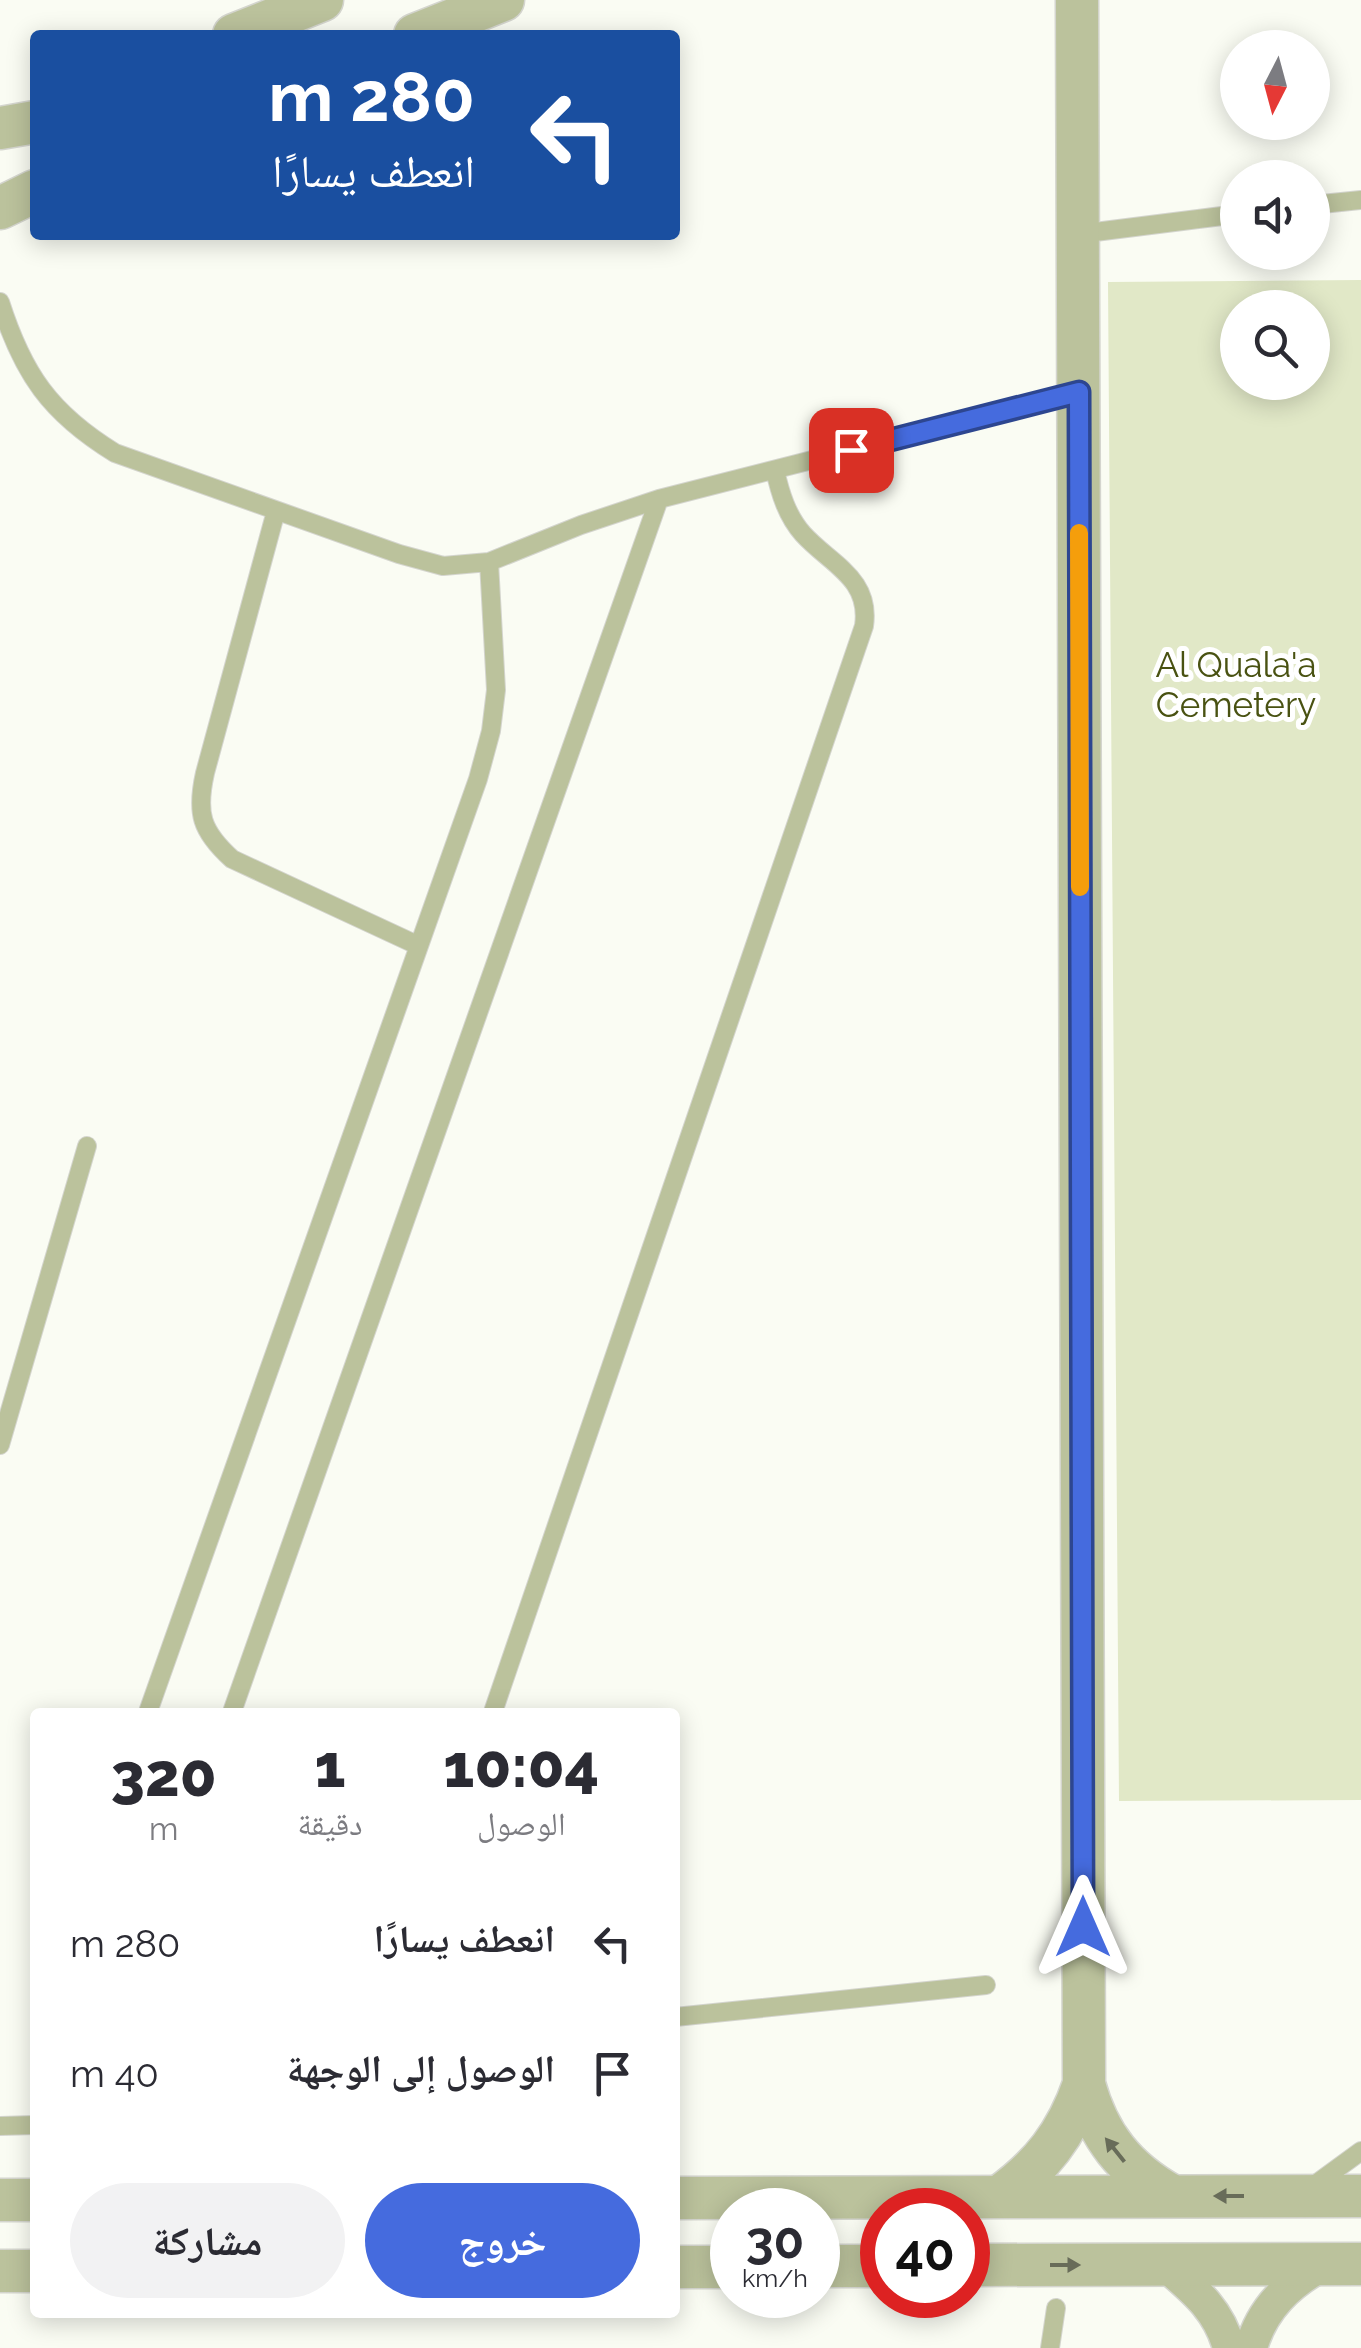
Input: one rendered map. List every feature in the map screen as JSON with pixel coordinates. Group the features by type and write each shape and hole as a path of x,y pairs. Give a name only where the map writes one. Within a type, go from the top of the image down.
{"street":[{"path":"247,30 322,0"},
{"path":"428,30 503,0"},
{"path":"1077,0 1084,2084 1092,2112 1114,2150 1146,2182 1172,2196"},
{"path":"0,111 30,108"},
{"path":"0,128 30,123"},
{"path":"0,192 30,184"},
{"path":"0,208 30,193"},
{"path":"999,2197 1033,2170 1061,2137 1084,2084"},
{"path":"680,2198 1361,2196"},
{"path":"0,2200 30,2200"},
{"path":"1164,2264 1211,2307 1222,2325 1228,2348"},
{"path":"990,2266 1343,2264"},
{"path":"1251,2348 1265,2315 1281,2293 1301,2276 1343,2264"},
{"path":"680,2267 710,2267"},
{"path":"0,2271 30,2271"}],"lane":[{"path":"1330,203 1361,200"},
{"path":"1078,234 1220,216"},
{"path":"0,302 13,344 31,377 54,408 83,433 115,452 420,562 443,566 489,562 581,524 659,499 1079,392"},
{"path":"493,1708 864,626 866,612 859,587 852,576 802,534 792,519 775,470"},
{"path":"233,1708 659,499"},
{"path":"276,511 204,772 199,796 202,820 214,842 232,859 417,945"},
{"path":"149,1708 478,779 492,731 496,690 489,562"},
{"path":"0,1445 87,1146"},
{"path":"680,2017 986,1985"},
{"path":"0,2126 30,2125"},
{"path":"1300,2196 1361,2151"},
{"path":"1050,2348 1056,2308"}],"green space":[{"name":"Al Quala'a Cemetery","path":"1361,280 1361,1800 1119,1801 1108,282"}],"slow traffic":[{"path":"1079,533 1080,887"}],"route":[{"path":"851,450 1079,392 1083,1927"}]}
